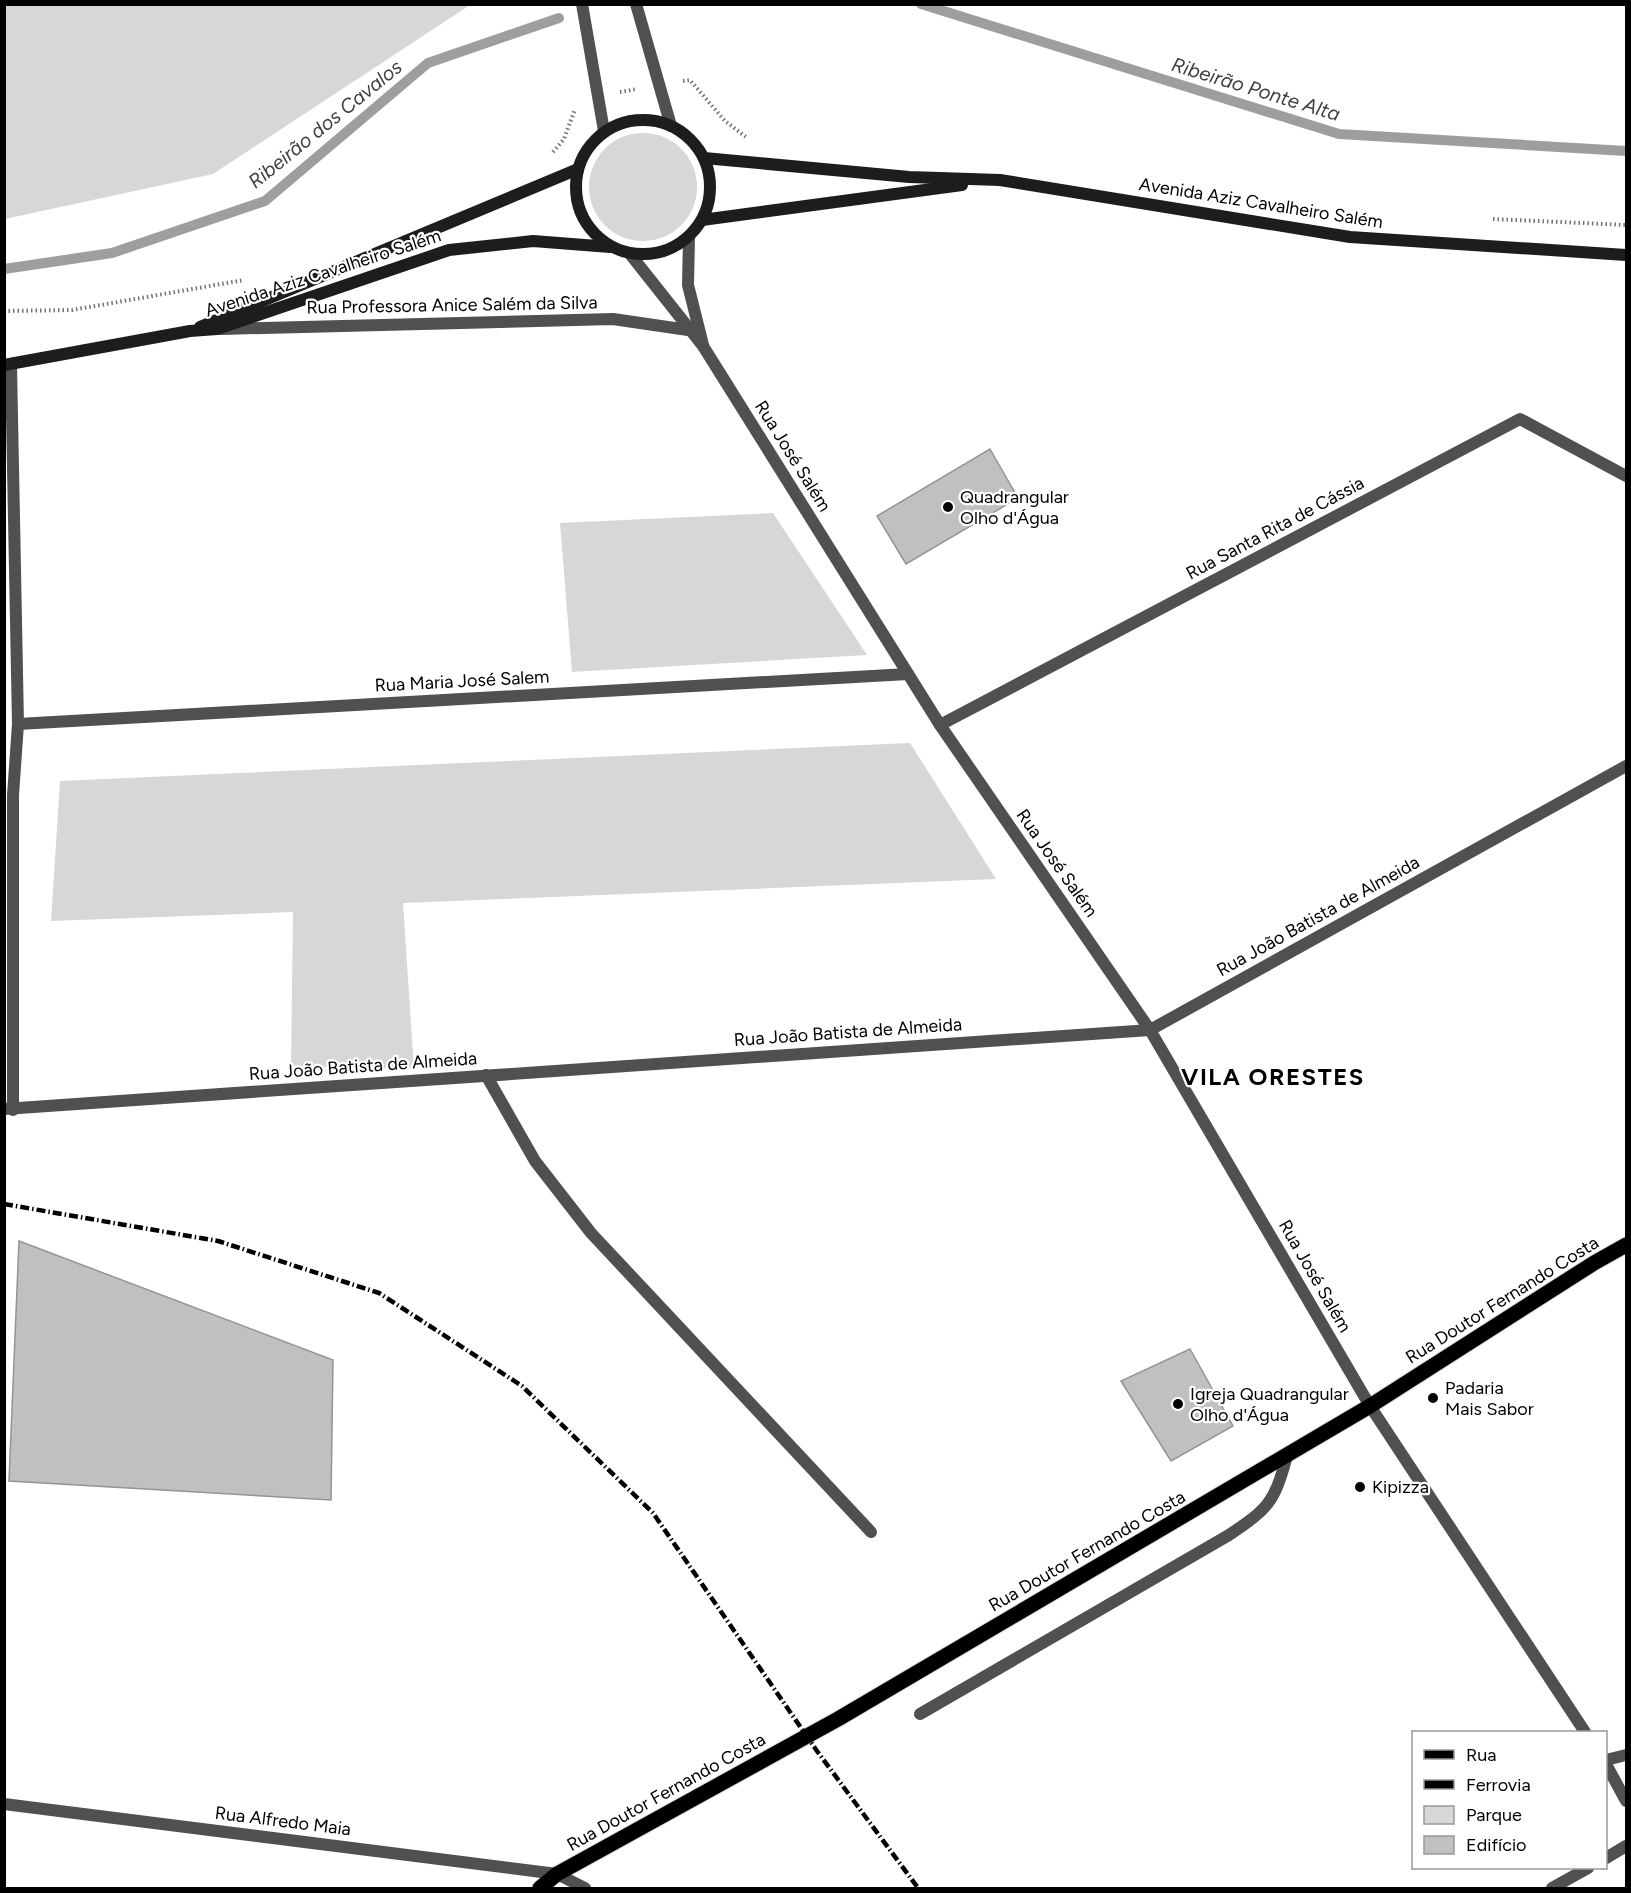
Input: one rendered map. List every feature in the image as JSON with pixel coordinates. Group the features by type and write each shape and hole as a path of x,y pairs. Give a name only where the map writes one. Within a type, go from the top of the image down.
{"main road":[{"path":"648,120 671,126 690,139 704,158 710,179 709,200 702,220 689,237 672,249 651,255 630,254 610,247 593,234 580,215 574,192 578,169 587,148 604,132 625,122 648,120"},
{"name":"Avenida Aziz Cavalheiro Salém","path":"704,158 909,177 1000,180 1350,237 1626,255"},
{"name":"Avenida Aziz Cavalheiro Salém","path":"190,332 578,169"},
{"name":"Avenida Aziz Cavalheiro Salém","path":"702,220 1000,180"},
{"name":"Avenida Aziz Cavalheiro Salém","path":"8,365 217,329 449,250 533,242 610,247"},
{"name":"Rua Doutor Fernando Costa","path":"540,1888 557,1874 845,1716 1287,1456 1626,1245"}],"street":[{"path":"582,4 604,132"},
{"path":"636,4 671,126"},
{"path":"689,237 688,285 703,346"},
{"path":"630,254 688,330 703,346"},
{"name":"Rua Professora Anice Salém da Silva","path":"217,329 613,319 688,330"},
{"name":"Rua José Salém","path":"703,346 940,725 1150,1030 1370,1406 1584,1731"},
{"path":"8,365 8,460 18,724 9,794 8,1110"},
{"name":"Rua Santa Rita de Cássia","path":"940,725 1520,419 1626,476"},
{"name":"Rua Maria José Salem","path":"18,724 908,674"},
{"name":"Rua João Batista de Almeida","path":"8,1110 1150,1030 1626,766"},
{"path":"486,1075 535,1161 591,1233 871,1532"},
{"path":"920,1714 1255,1518 1263,1512 1277,1492 1287,1456"},
{"path":"1607,1761 1626,1755"},
{"path":"1607,1766 1626,1801"},
{"name":"Rua Alfredo Maia","path":"4,1804 557,1874 585,1888"},
{"path":"1607,1857 1626,1846"},
{"path":"1552,1888 1586,1869"}],"path":[{"path":"4,310 72,310 251,279"}],"green space":[{"path":"4,5 470,5 213,174 5,219"},
{"path":"643,133 673,142 681,149 688,157 697,187 688,217 681,225 673,232 643,241 613,232 605,225 598,217 589,187 598,157 605,149 613,142"},
{"path":"773,513 867,655 572,672 560,523"},
{"path":"910,743 996,879 403,903 414,1069 291,1066 293,912 51,921 60,781"}],"building":[{"name":"Quadrangular Olho d'Água","path":"990,449 1018,498 906,564 877,516"},
{"path":"19,1241 333,1360 331,1500 9,1481"},
{"name":"Igreja Quadrangular Olho d'Água","path":"1190,1349 1233,1426 1171,1461 1121,1381"}],"waterway":[{"name":"Ribeirão Ponte Alta","path":"921,4 1339,134 1626,151"},
{"name":"Ribeirão dos Cavalos","path":"4,269 112,253 265,201 428,63 559,18"}],"railway":[{"path":"4,1204 218,1241 379,1293 522,1386 653,1513 817,1751 918,1888"}],"place":[{"name":"Quadrangular Olho d'Água","path":"948,507"},
{"name":"Padaria Mais Sabor","path":"1433,1398"},
{"name":"Igreja Quadrangular Olho d'Água","path":"1178,1404"},
{"name":"Kipizza","path":"1360,1487"}],"district":[{"name":"VILA ORESTES","path":"1273,1076"}]}
